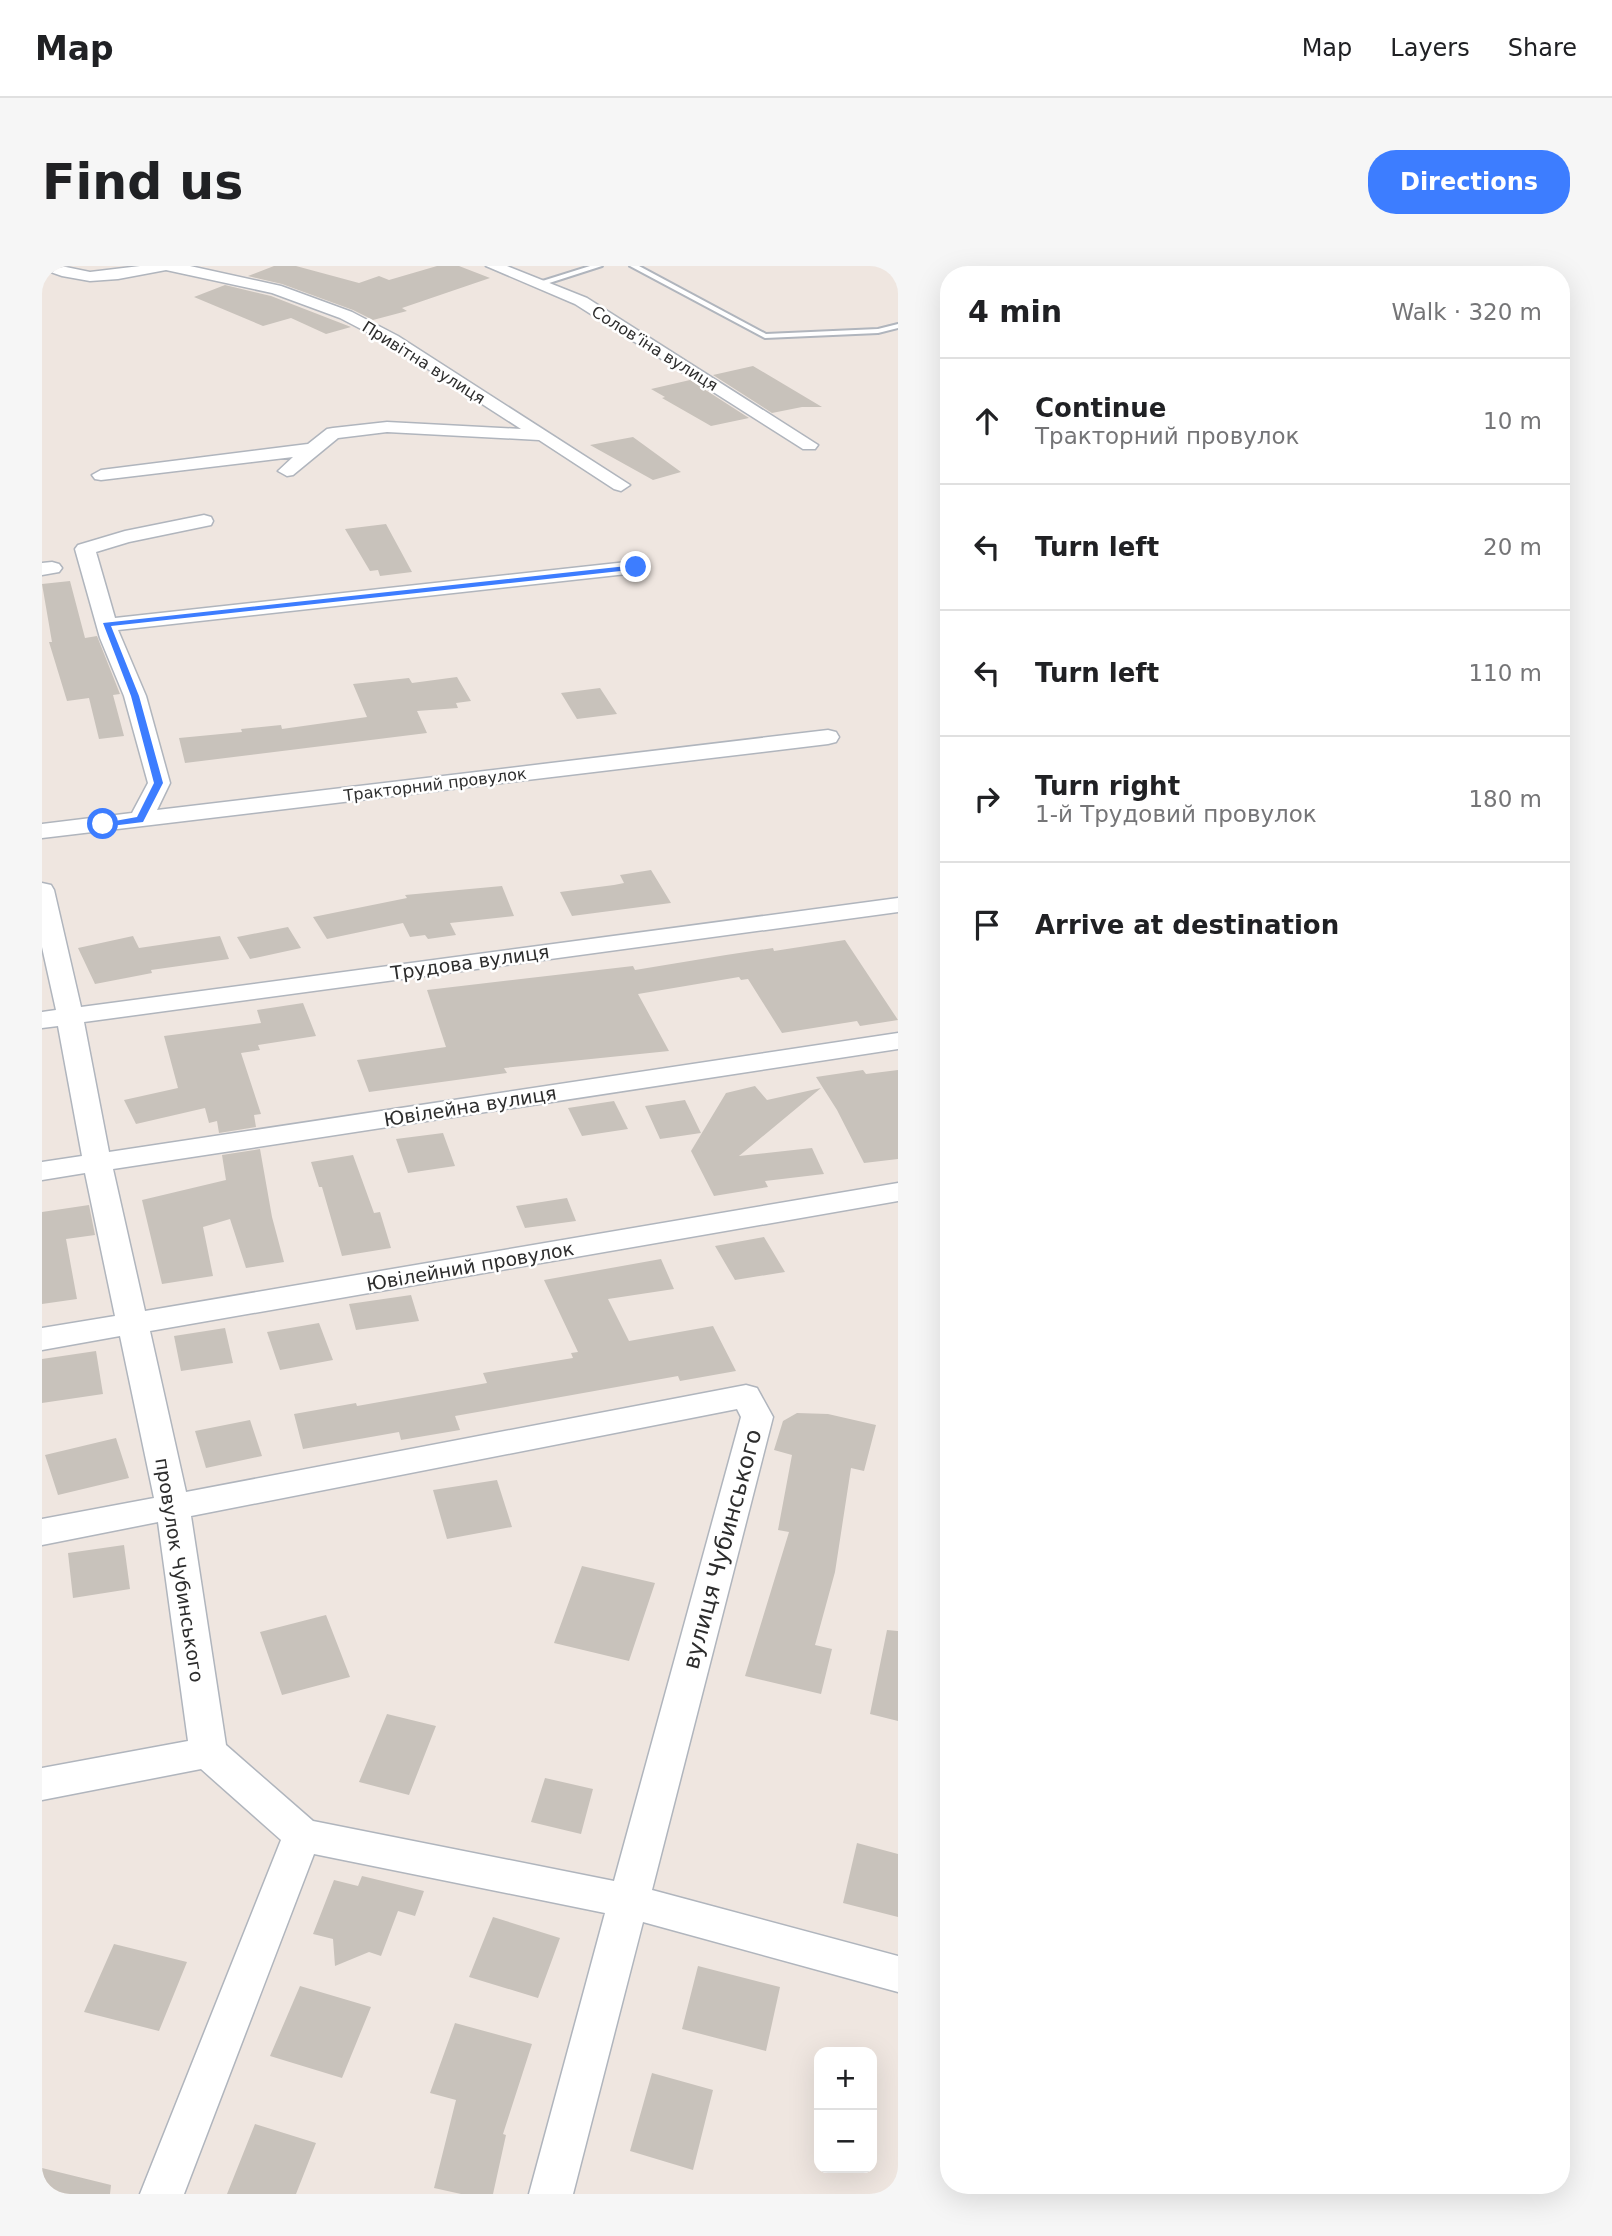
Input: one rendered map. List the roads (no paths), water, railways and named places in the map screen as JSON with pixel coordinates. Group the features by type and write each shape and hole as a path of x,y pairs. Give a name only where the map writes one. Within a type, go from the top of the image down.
{"street":[{"path":"47,266 65,275 84,278 163,266"},
{"name":"Привітна вулиця","path":"169,266 276,289 346,315 393,339 621,485"},
{"name":"Соловʼїна вулиця","path":"494,266 581,301 810,444"},
{"path":"287,471 333,433 387,428 541,435"},
{"path":"101,475 314,449"},
{"path":"140,820 159,783 135,696 106,625 85,549 125,537 204,521"},
{"path":"106,625 636,567"},
{"name":"Тракторний провулок","path":"42,831 828,737"},
{"name":"провулок Чубинського","path":"42,890 56,1018 97,1163 173,1508 208,1752"},
{"name":"Трудова вулиця","path":"56,1018 898,905"},
{"name":"Ювілейна вулиця","path":"42,1171 898,1041"},
{"name":"Ювілейний провулок","path":"42,1339 898,1192"},
{"name":"вулиця Чубинського","path":"42,1532 746,1396 757,1417 551,2194"},
{"path":"42,1784 208,1752 302,1835 630,1901 898,1974"},
{"path":"162,2194 302,1835"}],"lane":[{"path":"540,283 598,266"},
{"path":"634,266 765,336 878,331 898,326"}]}
